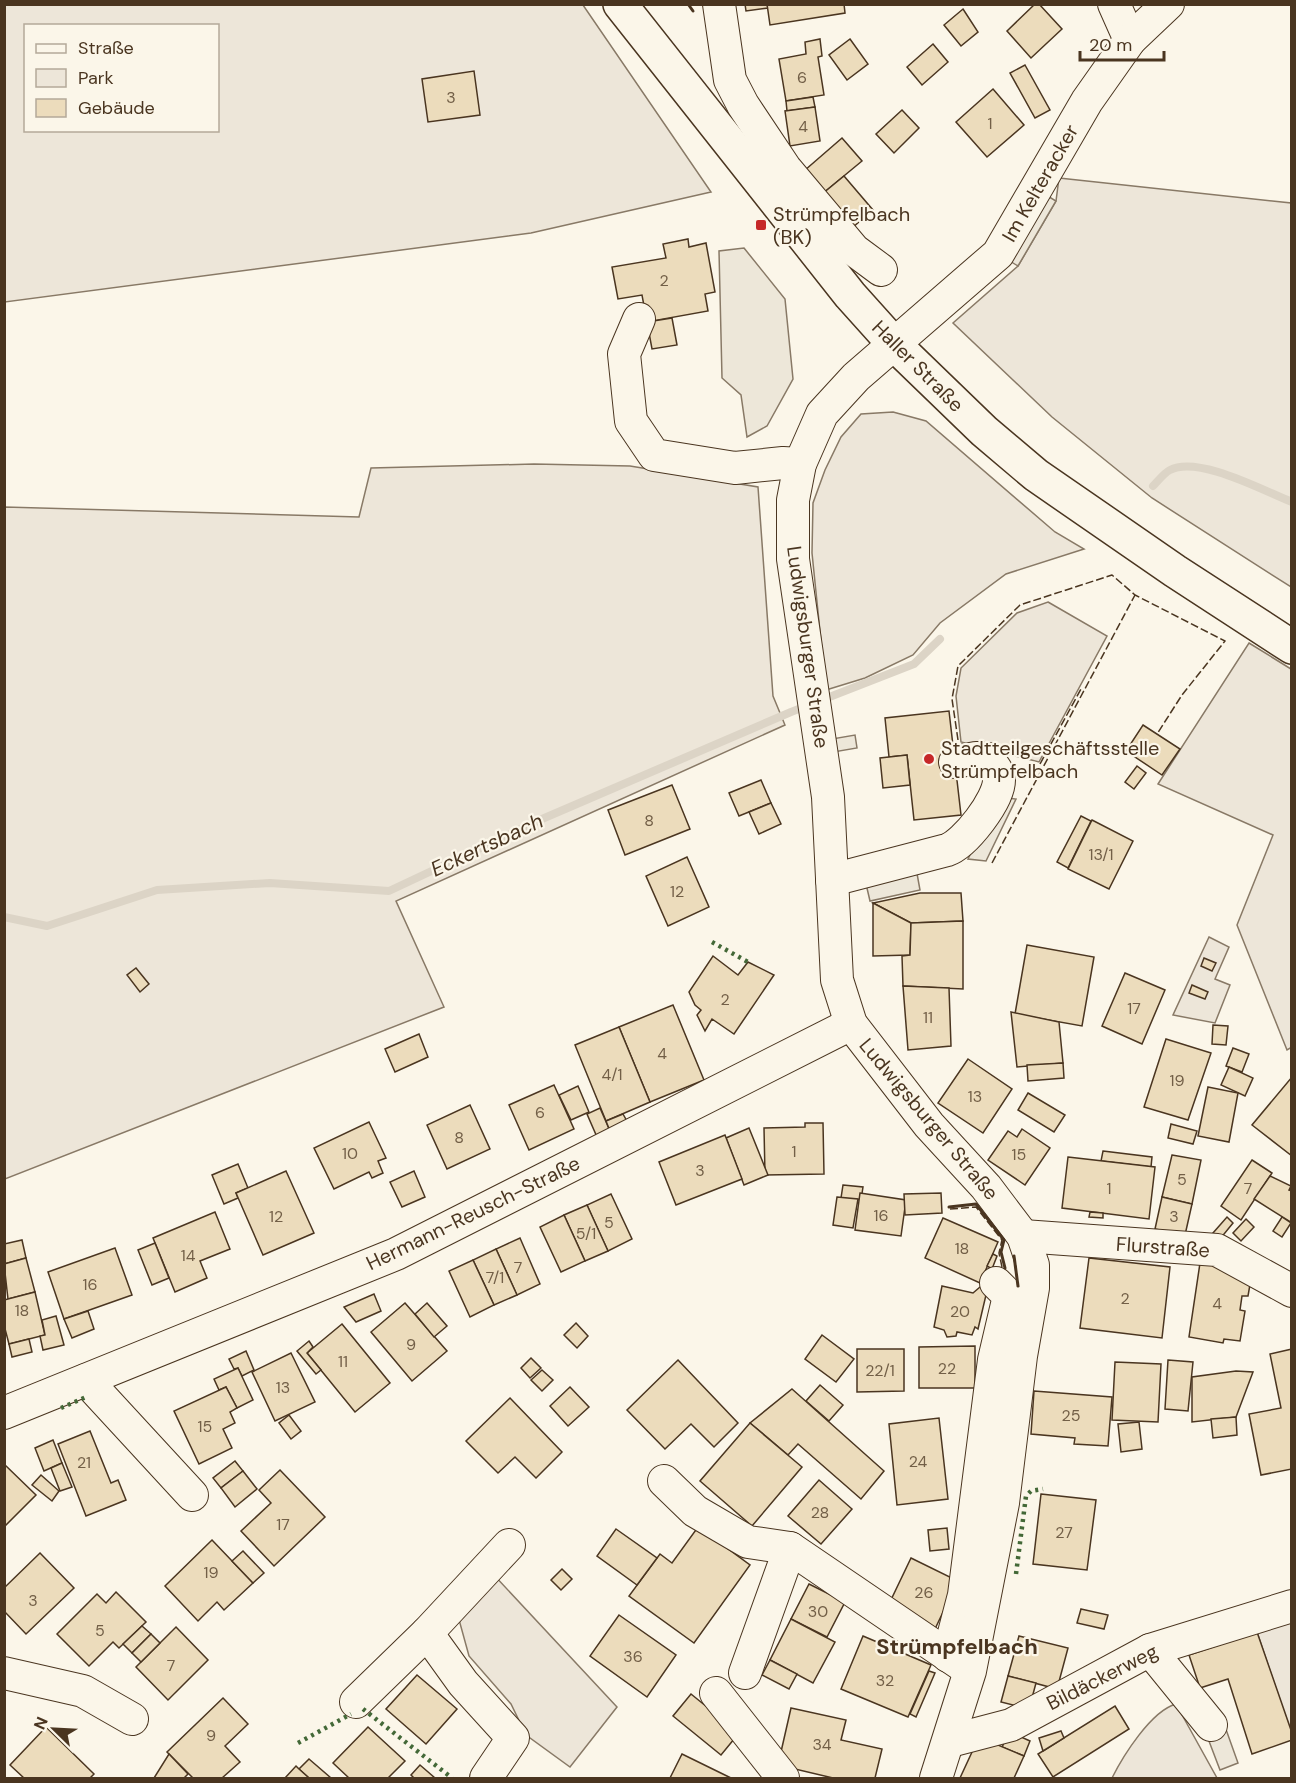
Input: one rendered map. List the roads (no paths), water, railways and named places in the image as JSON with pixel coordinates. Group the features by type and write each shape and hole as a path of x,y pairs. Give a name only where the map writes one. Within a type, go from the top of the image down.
{"main road":[{"name":"Haller Straße","path":"620,4 850,295 894,344 984,431 1036,475 1175,571 1292,647"}],"street":[{"path":"719,4 730,80 742,105 785,168 854,250 881,270"},
{"path":"1114,4 1130,40"},
{"name":"Im Kelteracker","path":"894,344 998,254 1087,101 1130,40 1168,4"},
{"path":"639,319 624,354 631,422 654,455 735,468 783,463 800,464"},
{"name":"Ludwigsburger Straße","path":"894,344 856,376 822,414 800,464 793,500 793,559 817,723 838,795 832,880 837,980 850,1024 929,1125 986,1187 1023,1236 1034,1265 1033,1288 1021,1356 1004,1503 959,1663"},
{"path":"832,880 957,847 981,825 999,781 996,770 988,759 976,758 954,762"},
{"name":"Hermann-Reusch-Straße","path":"4,1413 396,1254 850,1024"},
{"name":"Flurstraße","path":"1023,1236 1217,1250 1292,1291"},
{"name":"Ludwigsburger Straße","path":"936,1779 950,1741 964,1595 994,1360 1009,1296 996,1283"},
{"path":"86,1380 192,1495"},
{"path":"664,1481 695,1511 748,1542 790,1548 959,1663"},
{"path":"356,1702 427,1633 509,1545"},
{"path":"745,1673 790,1548"},
{"name":"Bildäckerweg","path":"950,1741 1011,1725 1150,1650 1292,1606"},
{"path":"427,1633 463,1683 513,1738 486,1779"},
{"path":"1150,1650 1211,1725"},
{"path":"4,1673 83,1691 132,1719"},
{"path":"716,1693 783,1779"}],"waterway":[{"name":"Eckertsbach","path":"1153,486 1170,470 1197,467 1231,476 1292,502"},
{"name":"Eckertsbach","path":"4,917 47,926 157,890 270,883 389,891 542,819 791,712 914,664 940,639"}],"place":[{"name":"Strümpfelbach (BK)","path":"761,225"},
{"name":"Stadtteilgeschäftsstelle Strümpfelbach","path":"929,759"}],"district":[{"name":"Strümpfelbach","path":"957,1646"}]}
